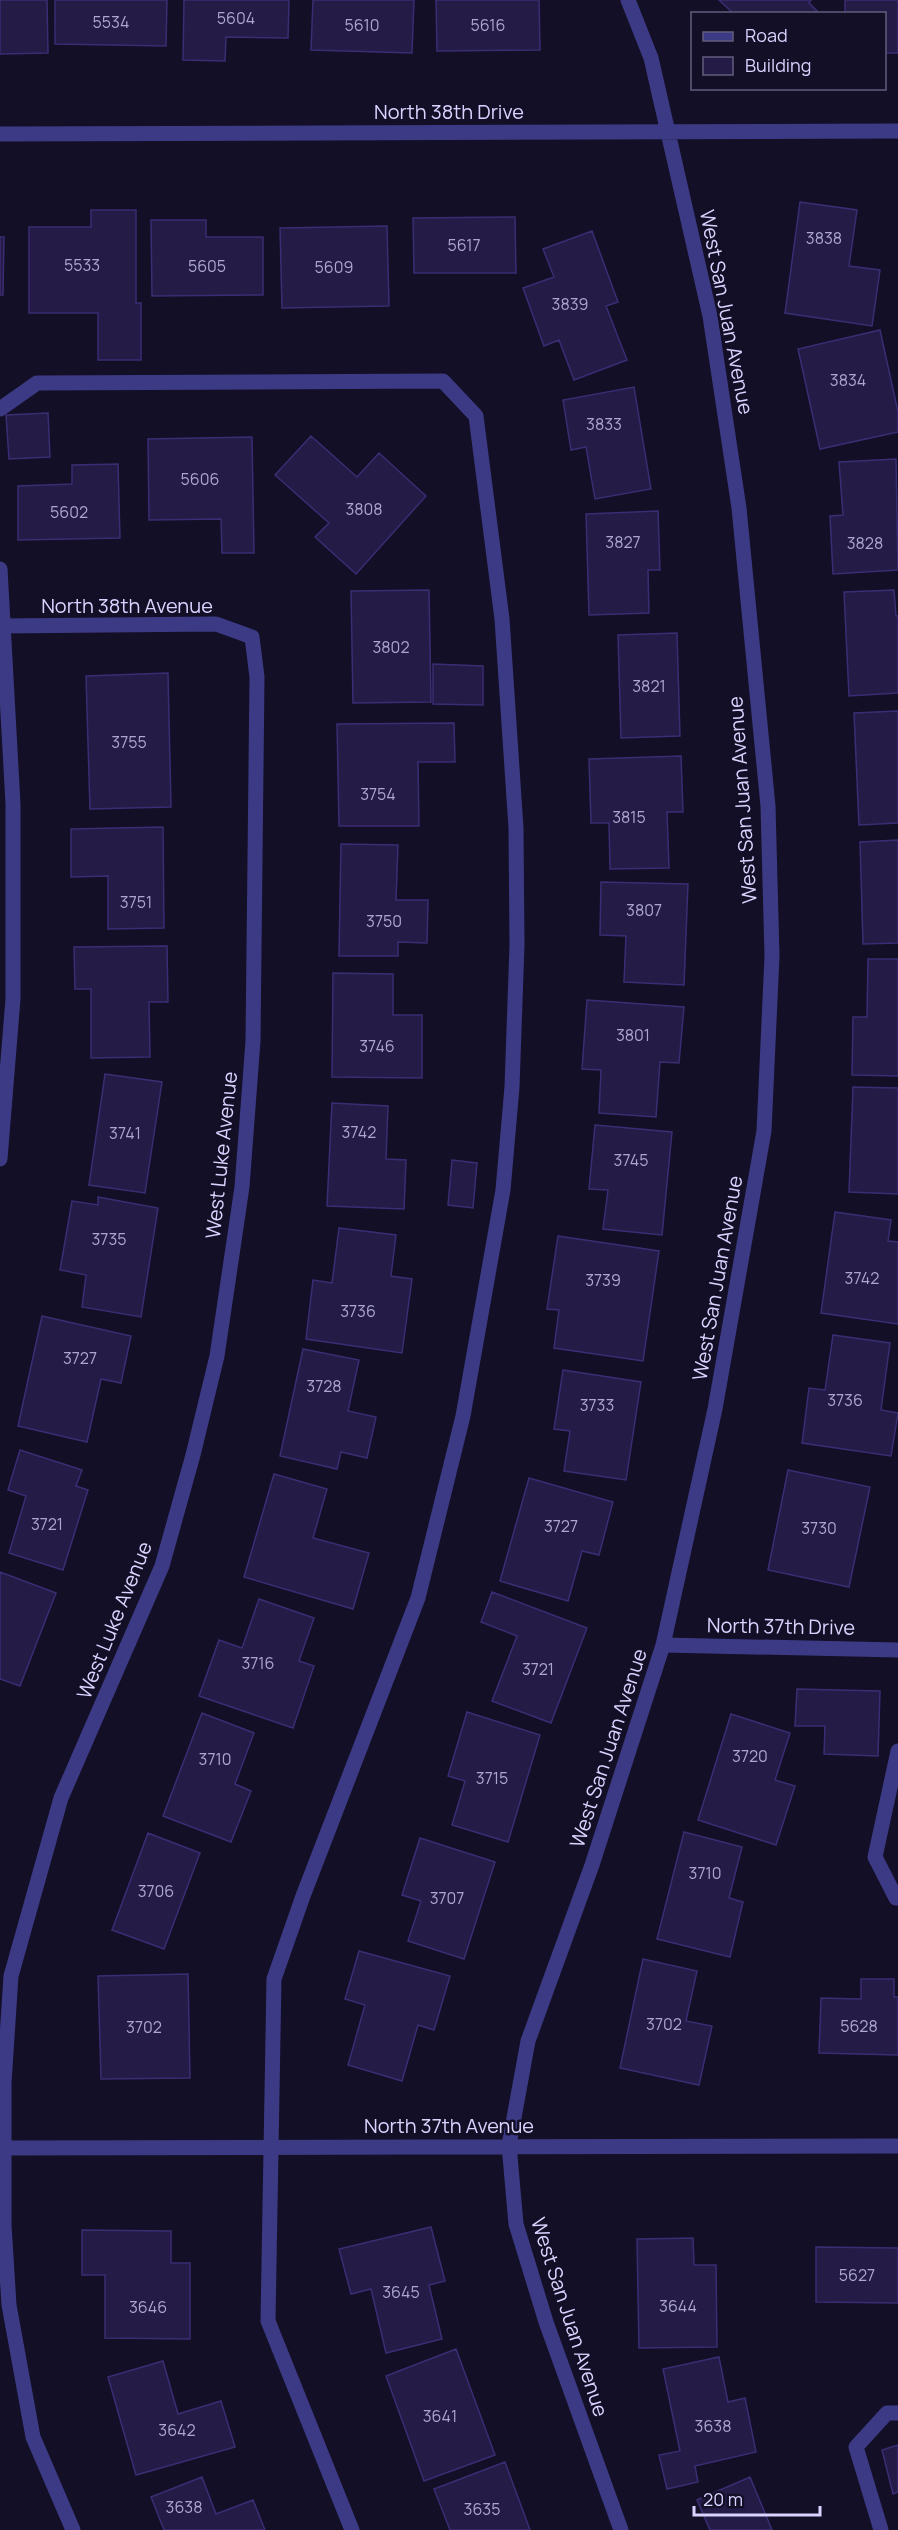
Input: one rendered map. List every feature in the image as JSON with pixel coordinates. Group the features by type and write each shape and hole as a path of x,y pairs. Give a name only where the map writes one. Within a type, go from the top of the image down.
{"street":[{"name":"West San Juan Avenue","path":"621,2530 546,2322 516,2224 509,2145 528,2041 591,1865 663,1645 715,1409 764,1131 772,956 768,806 739,508 710,316 651,58 628,0"},
{"name":"North 38th Drive","path":"0,134 898,131"},
{"path":"0,409 37,383 443,381 476,416 502,619 516,828 517,945 513,1064 503,1190 463,1416 418,1598 303,1896 274,1979 268,2321 352,2530"},
{"path":"0,568 1,626 13,804 13,999 0,1159"},
{"name":"North 38th Avenue","path":"1,626 216,624 252,637"},
{"name":"West Luke Avenue","path":"73,2530 33,2437 10,2316 2,2148 11,1976 61,1798 162,1566 193,1455 217,1356 242,1187 253,1041 257,677 252,637"},
{"name":"North 37th Drive","path":"663,1645 898,1650"},
{"path":"898,1751 875,1857 898,1898"},
{"name":"North 37th Avenue","path":"2,2148 509,2145 898,2146"},
{"path":"881,2530 856,2446 886,2413 898,2413"}],"building":[{"path":"0,0 47,0 48,53 0,54"},
{"path":"55,0 167,0 166,46 55,44"},
{"path":"184,0 289,0 288,38 226,37 225,61 183,60"},
{"path":"313,0 414,0 412,53 311,50"},
{"path":"436,0 539,0 540,50 437,51"},
{"path":"719,0 811,0 809,3 818,12 732,12"},
{"path":"845,0 898,0 898,53 886,53 886,12 845,12"},
{"path":"800,202 857,210 849,266 880,270 872,326 785,313"},
{"path":"91,210 136,210 136,303 141,303 141,360 98,360 98,313 29,313 29,227 91,227"},
{"path":"515,217 516,273 414,273 413,218"},
{"path":"151,220 206,220 206,237 263,237 263,295 152,296"},
{"path":"387,226 389,306 282,308 280,228"},
{"path":"592,231 618,302 606,306 627,360 574,380 559,340 544,346 523,288 554,277 543,249"},
{"path":"0,237 4,237 3,295 0,295"},
{"path":"880,330 898,412 898,432 820,449 798,349"},
{"path":"634,387 651,489 595,499 586,447 571,450 563,400"},
{"path":"48,413 50,457 9,459 6,415"},
{"path":"311,436 357,477 379,453 426,496 356,574 315,537 329,523 275,475"},
{"path":"252,437 254,553 222,553 221,519 149,520 148,439"},
{"path":"896,459 898,570 833,574 830,516 843,515 839,462"},
{"path":"118,464 120,538 18,540 18,486 72,484 72,465"},
{"path":"658,511 660,570 648,570 649,613 589,615 586,514"},
{"path":"429,590 431,702 353,703 351,591"},
{"path":"894,590 896,616 898,616 898,693 849,696 844,592"},
{"path":"677,633 680,736 621,738 618,635"},
{"path":"433,664 483,666 483,705 433,704"},
{"path":"168,673 171,807 90,809 86,676"},
{"path":"898,711 898,823 859,825 854,713"},
{"path":"454,723 455,762 418,762 419,826 339,826 337,724"},
{"path":"681,756 683,812 667,812 669,868 610,869 609,823 591,823 589,759"},
{"path":"163,827 164,928 108,929 108,876 71,877 71,829"},
{"path":"898,840 898,943 863,944 860,842"},
{"path":"341,844 398,845 396,900 428,900 427,943 398,942 398,956 339,956"},
{"path":"601,882 688,884 684,985 624,982 626,936 600,935"},
{"path":"167,946 168,1002 149,1002 150,1057 91,1058 91,989 75,989 74,947"},
{"path":"868,959 898,959 898,1076 852,1075 853,1017 867,1017"},
{"path":"333,973 393,974 393,1015 422,1015 422,1078 332,1077"},
{"path":"587,1000 684,1007 679,1063 660,1062 656,1117 599,1113 601,1070 582,1069"},
{"path":"105,1074 162,1082 145,1193 89,1185"},
{"path":"853,1087 898,1088 898,1194 849,1192"},
{"path":"332,1103 388,1106 386,1159 406,1160 404,1209 327,1206"},
{"path":"595,1125 672,1132 662,1235 603,1229 608,1190 589,1189"},
{"path":"452,1160 477,1163 473,1208 448,1205"},
{"path":"98,1197 158,1208 141,1317 82,1307 86,1275 60,1270 72,1201 98,1205"},
{"path":"835,1212 891,1220 888,1241 898,1242 898,1324 821,1313"},
{"path":"339,1228 396,1235 391,1276 412,1279 402,1353 306,1339 313,1280 332,1283"},
{"path":"558,1236 659,1251 643,1361 554,1348 559,1310 547,1309"},
{"path":"42,1316 131,1336 121,1383 101,1379 87,1442 18,1426"},
{"path":"833,1335 890,1343 881,1410 898,1413 891,1456 802,1443 809,1388 825,1390"},
{"path":"303,1349 359,1360 348,1411 376,1417 367,1458 341,1452 337,1469 280,1456"},
{"path":"563,1370 641,1382 626,1480 564,1471 570,1431 554,1429"},
{"path":"20,1450 82,1470 76,1486 88,1490 63,1570 9,1553 26,1496 8,1490"},
{"path":"788,1470 870,1487 849,1587 768,1570"},
{"path":"274,1474 327,1489 313,1538 369,1553 353,1609 244,1577"},
{"path":"529,1478 613,1502 599,1555 582,1551 568,1601 500,1581"},
{"path":"0,1572 56,1593 20,1686 0,1679"},
{"path":"492,1592 587,1628 551,1723 492,1701 517,1636 481,1622"},
{"path":"259,1599 314,1618 299,1661 314,1666 293,1728 199,1696 219,1640 242,1648"},
{"path":"797,1689 880,1691 878,1756 824,1754 825,1726 795,1726"},
{"path":"467,1712 540,1735 508,1842 452,1825 465,1781 448,1776"},
{"path":"202,1713 254,1733 235,1784 251,1791 231,1842 163,1816"},
{"path":"731,1714 790,1733 775,1780 795,1786 776,1845 698,1820"},
{"path":"684,1832 742,1847 729,1898 743,1902 730,1957 657,1939"},
{"path":"148,1833 200,1853 164,1949 112,1930"},
{"path":"420,1838 495,1862 464,1959 408,1941 421,1901 402,1895"},
{"path":"359,1951 450,1976 434,2030 418,2025 402,2081 348,2065 365,2005 345,1999"},
{"path":"643,1959 697,1971 686,2021 712,2026 699,2085 620,2068"},
{"path":"188,1974 190,2078 101,2079 98,1976"},
{"path":"861,1979 894,1979 894,1997 898,1997 898,2055 819,2053 821,1998 861,1999"},
{"path":"431,2227 445,2281 429,2285 442,2339 386,2353 371,2289 351,2294 339,2249"},
{"path":"82,2230 171,2231 171,2263 190,2263 190,2339 105,2338 105,2275 82,2275"},
{"path":"693,2238 694,2265 716,2265 717,2347 639,2348 637,2239"},
{"path":"816,2247 898,2248 898,2303 816,2302"},
{"path":"456,2349 495,2455 424,2481 386,2376"},
{"path":"719,2357 728,2402 745,2398 756,2452 695,2466 698,2482 667,2489 659,2455 680,2451 663,2369"},
{"path":"163,2361 178,2414 221,2401 235,2447 136,2475 108,2377"},
{"path":"898,2445 898,2492 893,2494 882,2450"},
{"path":"505,2462 530,2530 450,2530 434,2489"},
{"path":"202,2477 216,2514 253,2500 265,2530 164,2530 151,2497"},
{"path":"750,2477 772,2530 710,2530 697,2500"}]}
